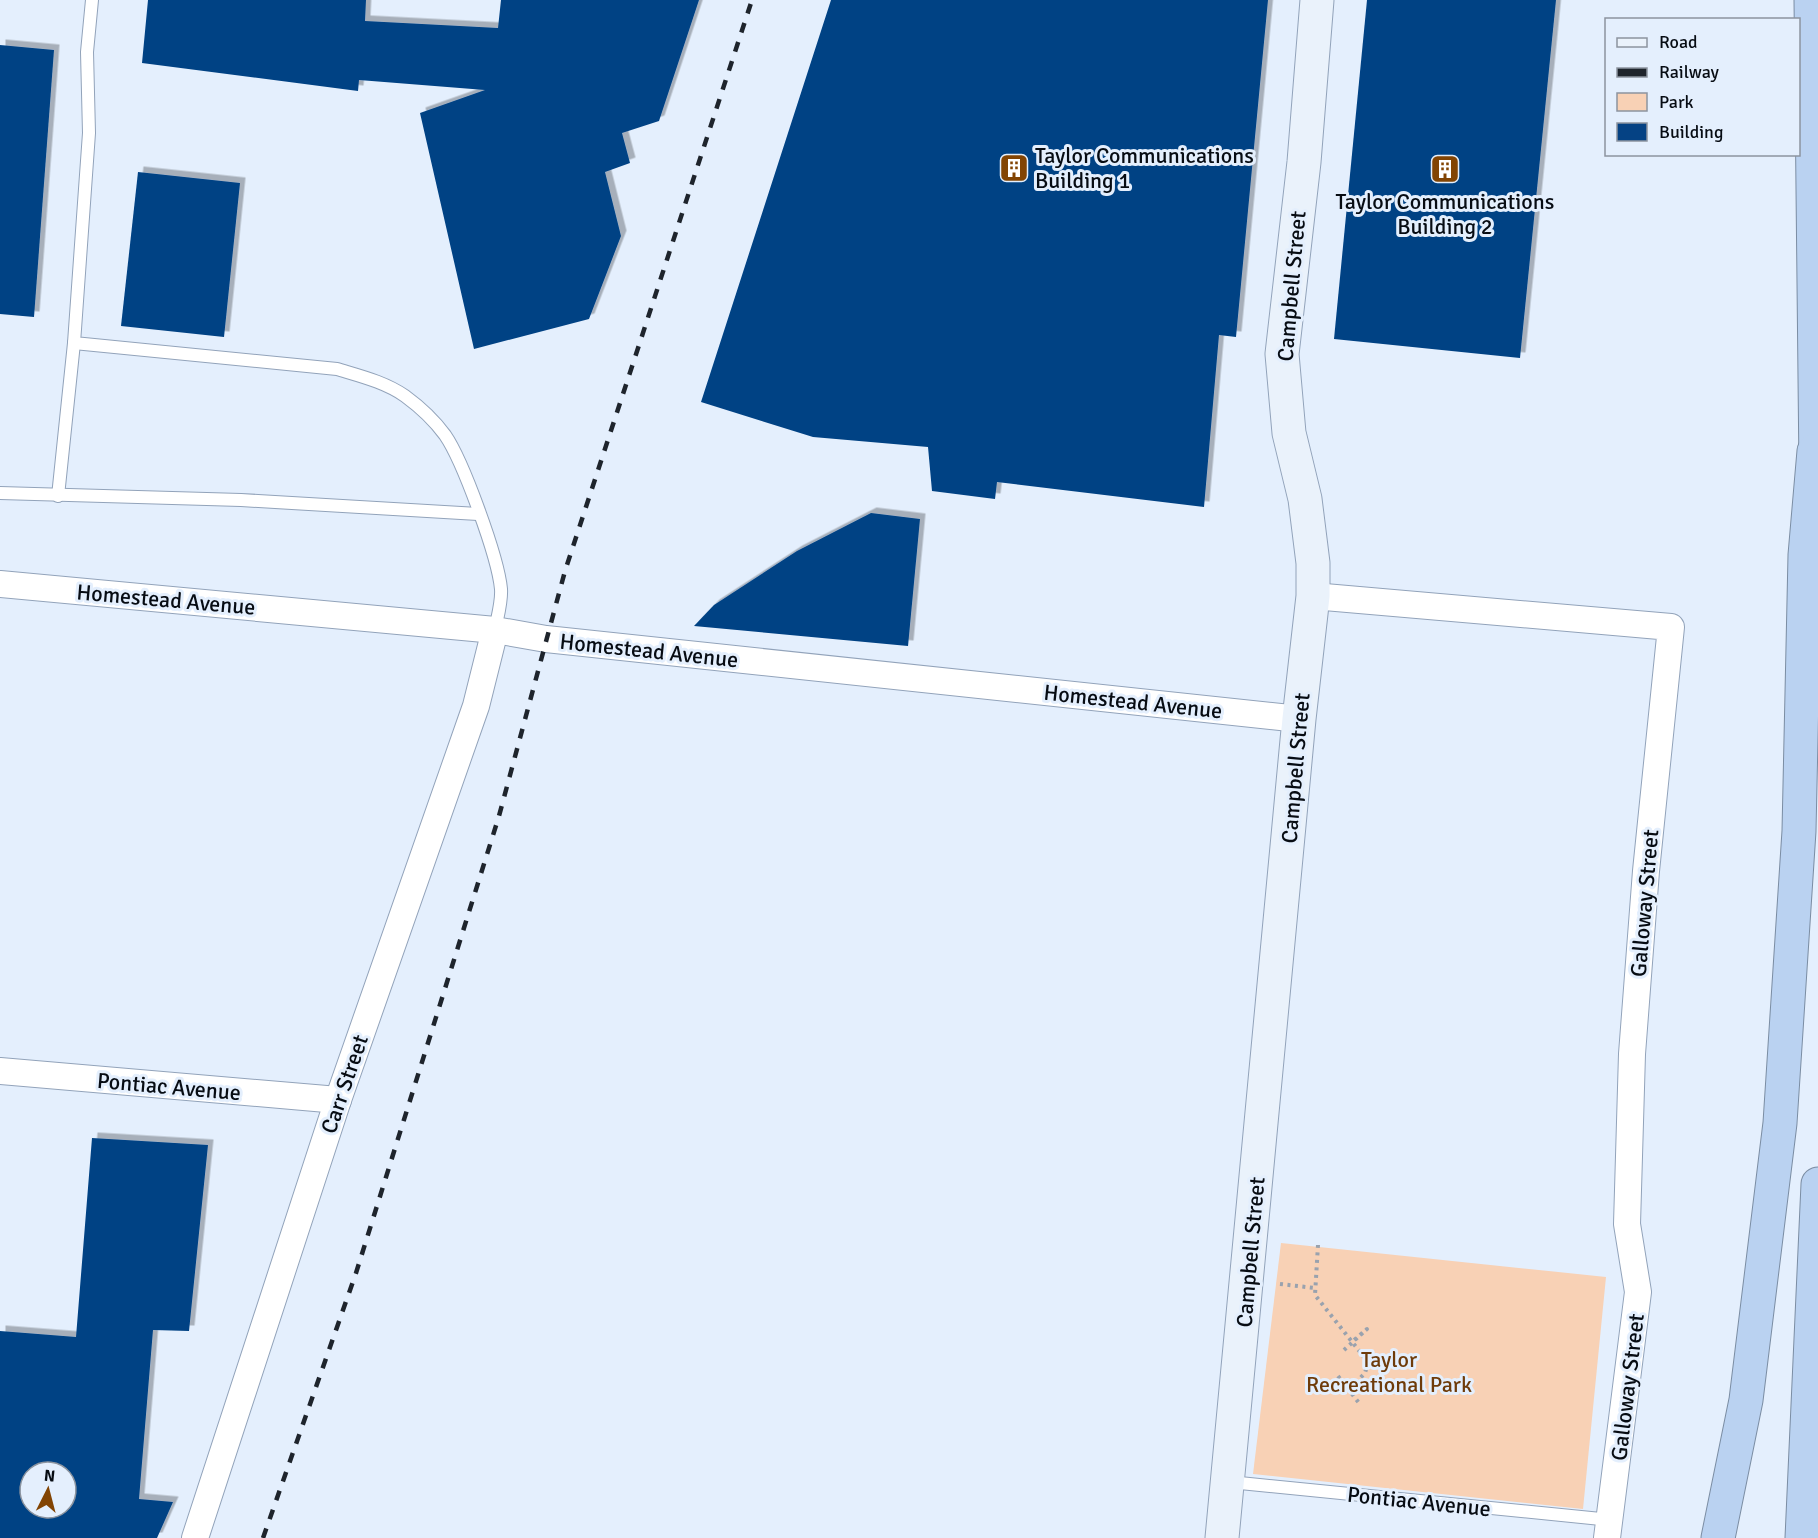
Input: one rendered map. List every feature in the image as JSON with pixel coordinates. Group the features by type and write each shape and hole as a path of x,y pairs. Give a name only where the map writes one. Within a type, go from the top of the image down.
{"highway":[{"path":"1811,0 1814,451 1818,494"},
{"path":"1718,1538 1746,1400 1780,1123 1799,831 1805,555 1814,451"},
{"path":"1802,1538 1818,1184"}],"street":[{"name":"Campbell Street","path":"1222,1538 1299,719 1313,596 1310,531 1289,433 1282,354 1304,162 1317,0"},
{"name":"Homestead Avenue","path":"0,584 495,630 546,639 1299,719"},
{"name":"Galloway Street","path":"1313,596 1671,627 1646,871 1632,1054 1627,1224 1638,1292 1609,1529"},
{"name":"Carr Street","path":"195,1538 338,1100 476,706 495,630"},
{"name":"Pontiac Avenue","path":"0,1071 338,1100"}],"lane":[{"path":"58,496 74,343 89,133 87,52 92,0"},
{"path":"74,343 337,369 377,381 404,395 426,413 444,434 456,456 495,559 502,591 495,630"},
{"path":"0,494 241,500 478,514"},
{"name":"Pontiac Avenue","path":"1227,1482 1609,1529"}],"path":[{"path":"1318,1245 1315,1295 1368,1362 1365,1373 1349,1390"},
{"path":"1274,1284 1315,1288"},
{"path":"1344,1350 1367,1329 1353,1341"},
{"path":"1338,1376 1359,1403"}],"green space":[{"name":"Taylor Recreational Park","path":"1281,1243 1606,1277 1583,1509 1253,1474"}],"building":[{"path":"148,0 366,0 365,21 498,28 501,0 699,0 659,121 622,133 630,163 605,172 621,236 589,319 474,349 420,113 485,90 359,80 358,91 142,63"},
{"name":"Taylor Communications Building 1","path":"831,0 1268,0 1236,337 1219,335 1204,507 997,482 995,499 932,491 928,447 813,437 701,402"},
{"name":"Taylor Communications Building 2","path":"1367,0 1556,0 1520,358 1334,339"},
{"path":"0,45 54,50 34,317 0,314"},
{"path":"138,172 240,183 224,337 121,326"},
{"path":"871,513 920,519 908,646 694,626 714,605 797,551"},
{"path":"92,1138 208,1145 189,1331 153,1330 139,1499 173,1502 157,1538 0,1538 0,1331 76,1337"}],"railway":[{"path":"263,1538 356,1273 499,816 565,571 752,0"}],"place":[{"name":"Taylor Communications Building 1","path":"1014,168"},
{"name":"Taylor Communications Building 2","path":"1445,169"}]}
